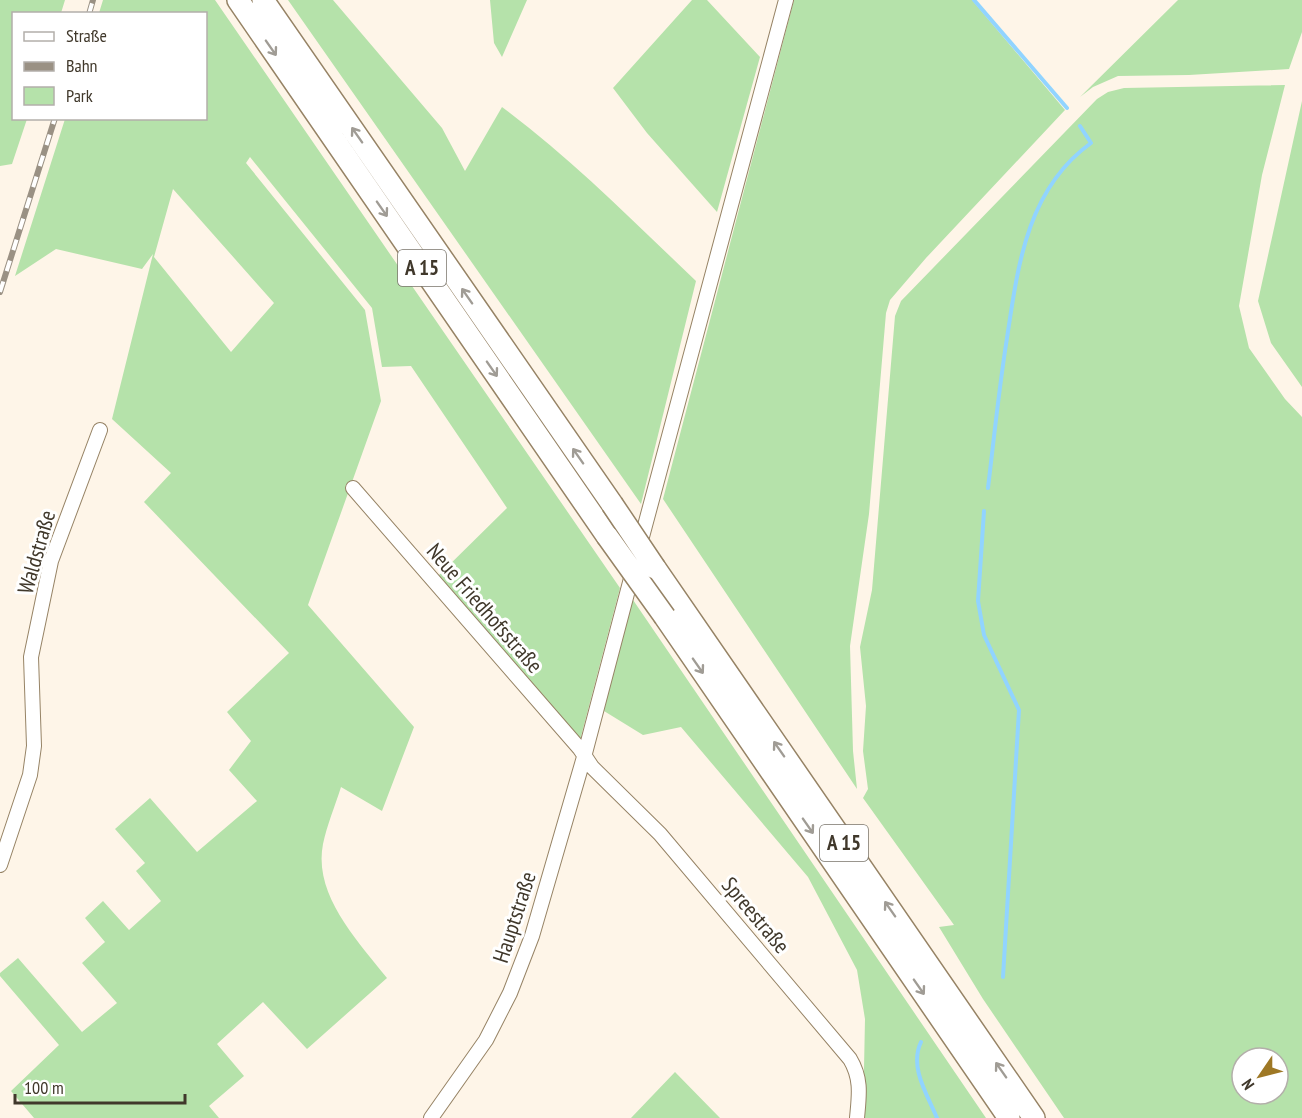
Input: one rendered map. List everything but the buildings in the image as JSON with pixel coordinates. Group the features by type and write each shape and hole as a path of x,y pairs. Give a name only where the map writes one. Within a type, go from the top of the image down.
{"highway":[{"name":"A 15","path":"238,0 1009,1118"},
{"name":"A 15","path":"263,0 1034,1118"}],"street":[{"name":"Hauptstraße","path":"431,1118 486,1040 510,993 532,936 584,757 786,0"},
{"name":"Waldstraße","path":"0,865 18,816 31,765 34,746 31,657 51,561 100,430"},
{"name":"Neue Friedhofsstraße","path":"353,488 584,757"},
{"name":"Spreestraße","path":"584,757 660,834 850,1059 859,1080 857,1118"}],"green space":[{"path":"0,0 65,0 61,12 12,12 12,120 27,120 12,164 0,166"},
{"path":"103,0 215,0 620,588 579,744 438,576 507,508 411,366 382,367 372,308 250,157 246,163 365,310 381,401 308,605 414,727 382,811 341,787 323,844 322,863 331,899 351,933 387,978 307,1049 263,1002 217,1044 244,1076 209,1106 219,1118 34,1118 11,1091 59,1045 0,976 0,973 18,958 82,1032 117,1003 82,963 105,942 85,918 103,901 129,930 161,901 136,871 145,863 115,829 150,798 197,852 257,801 229,770 251,741 227,712 289,653 144,502 171,473 112,419 153,254 142,269 56,249 15,276 65,120 207,120 207,12 99,12","holes":["173,189 274,303 231,352 154,257"]},
{"path":"288,0 333,0 442,128 465,171 502,107 578,169 696,281 641,504"},
{"path":"490,0 527,0 502,57 494,43"},
{"path":"692,0 707,0 760,57 717,212 647,133 613,88"},
{"path":"794,0 972,0 1065,110 926,258 890,300 886,313 869,514 850,646 853,751 857,789 663,499"},
{"path":"1178,0 1302,0 1302,32 1289,69 1189,75 1118,76 1093,87 1080,97"},
{"path":"1285,85 1262,175 1239,306 1249,348 1285,399 1302,417 1302,1118 1064,1118 983,999 939,927 954,925 863,798 868,789 863,751 866,706 860,647 872,590 895,316 901,301 1097,99 1108,92 1124,88"},
{"path":"1302,101 1302,387 1271,343 1258,301"},
{"path":"631,597 986,1118 863,1118 865,1019 857,970 808,877 681,727 643,735 604,711"},
{"path":"675,1072 720,1118 631,1118"}],"waterway":[{"path":"974,0 1067,108"},
{"path":"988,488 1004,357 1022,256 1029,230 1052,183 1069,162 1091,143 1080,126"},
{"path":"984,511 978,601 984,635 1019,710 1003,977"},
{"path":"921,1042 918,1051 918,1071 937,1118"}],"railway":[{"path":"90,12 93,0"},
{"path":"0,292 54,120"}]}
